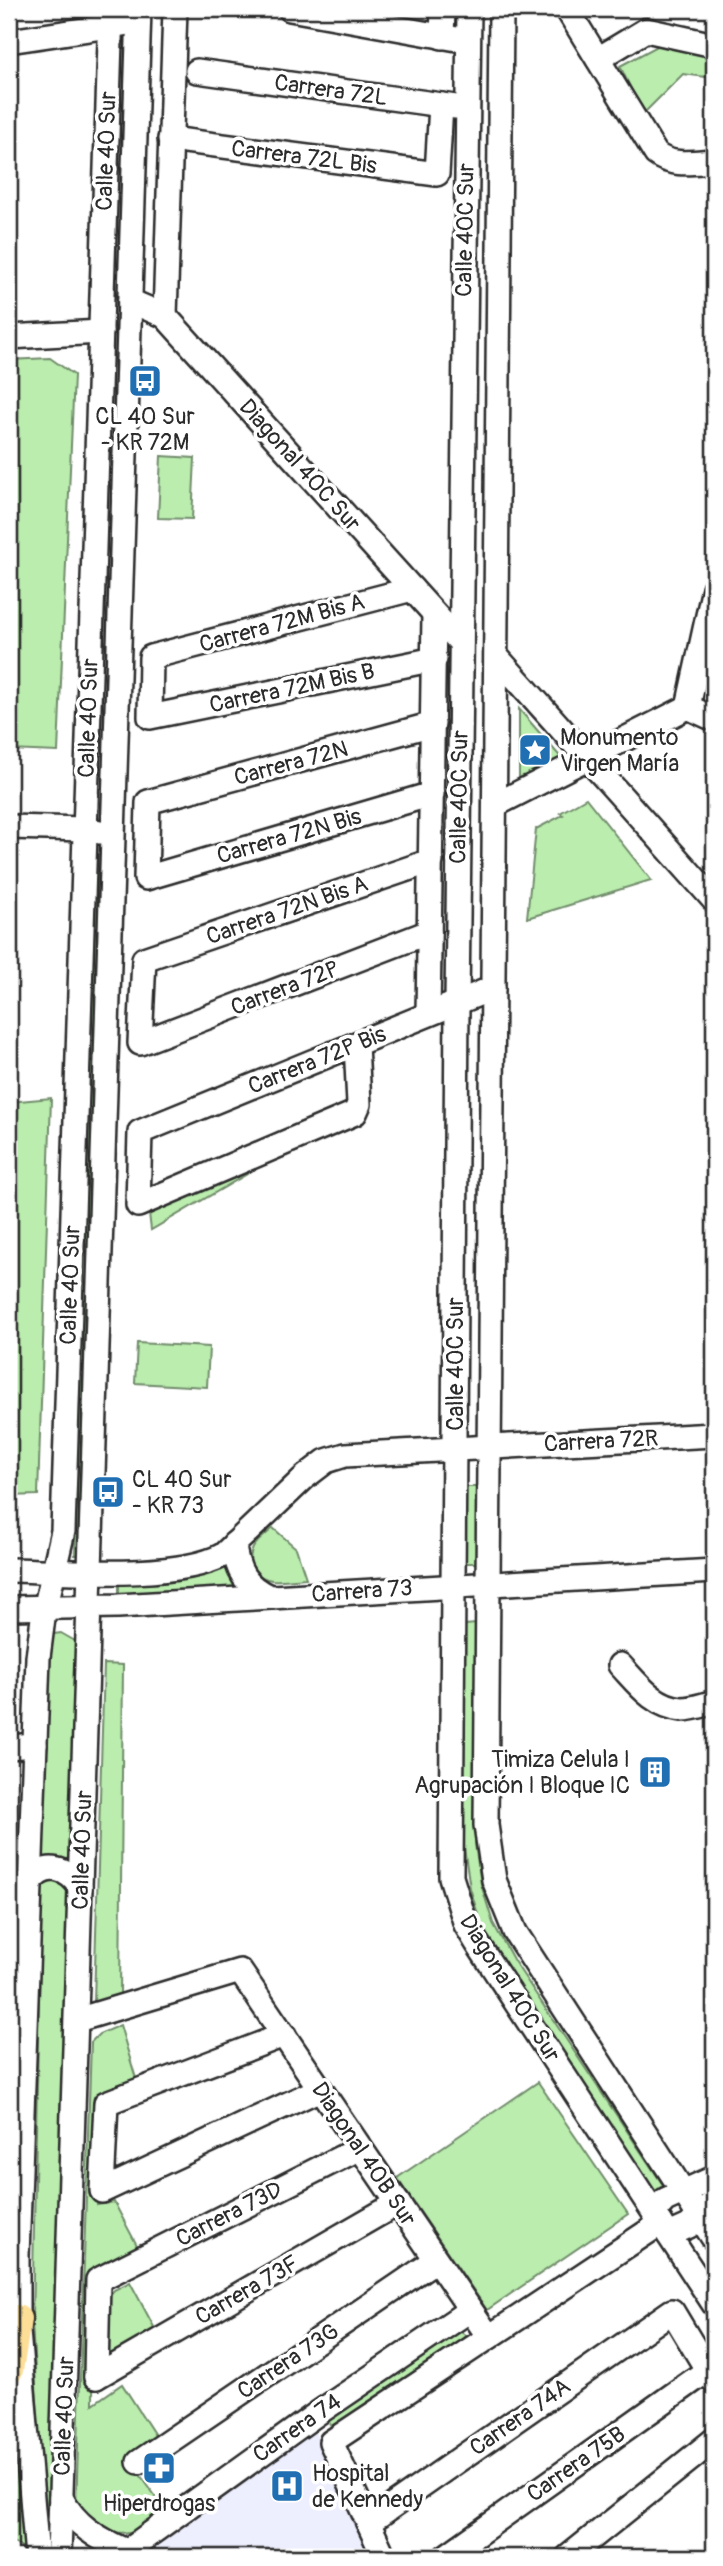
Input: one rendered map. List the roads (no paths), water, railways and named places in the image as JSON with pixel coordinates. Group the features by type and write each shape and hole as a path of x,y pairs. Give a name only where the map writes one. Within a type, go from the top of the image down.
{"main road":[{"path":"9,2370 17,2319"}],"street":[{"path":"165,316 175,9"},
{"path":"290,9 468,41"},
{"path":"442,37 443,9"},
{"name":"Calle 40C Sur","path":"454,1586 457,1003 469,9"},
{"name":"Calle 40C Sur","path":"487,1584 501,9"},
{"path":"567,9 656,154 664,160 674,162 714,161"},
{"path":"9,41 111,18 138,15"},
{"name":"Calle 40 Sur","path":"60,2557 138,15"},
{"name":"Calle 40 Sur","path":"37,2557 17,2319 14,2179 17,2036 30,1882 39,1639 63,1531 111,18"},
{"path":"598,59 646,30 714,45"},
{"name":"Carrera 72L","path":"197,71 466,109"},
{"name":"Calle 40C Sur","path":"437,174 441,105"},
{"name":"Carrera 72L Bis","path":"170,139 437,174"},
{"name":"Diagonal 40C Sur","path":"130,301 165,316 461,643"},
{"path":"9,337 101,332"},
{"path":"462,506 498,506"},
{"path":"495,805 688,707 711,620 714,588"},
{"name":"Carrera 72M Bis A","path":"150,718 151,657 412,589"},
{"name":"Calle 40C Sur","path":"428,1014 434,614"},
{"path":"497,657 714,900"},
{"name":"Carrera 72M Bis B","path":"150,718 435,659"},
{"path":"688,707 714,719"},
{"name":"Carrera 72N","path":"146,878 148,802 433,724"},
{"name":"Carrera 72N Bis","path":"146,878 432,794"},
{"path":"85,829 114,812"},
{"path":"9,827 85,829 98,831 112,839"},
{"name":"Carrera 72N Bis A","path":"140,1043 144,959 431,862"},
{"name":"Carrera 72P","path":"140,1043 429,932"},
{"name":"Carrera 72P Bis","path":"356,1044 359,1104 355,1113 138,1205 140,1132 493,988"},
{"name":"Carrera 72R","path":"489,1446 714,1435"},
{"path":"9,1570 115,1572 198,1564 223,1555 304,1477 326,1461 345,1455 489,1446"},
{"path":"234,1544 241,1574 259,1592 270,1597"},
{"name":"Carrera 73","path":"9,1608 89,1607 714,1571"},
{"name":"Diagonal 40C Sur","path":"487,1584 486,1825 494,1880 515,1932 532,1962 683,2192 707,2209 714,2239"},
{"name":"Diagonal 40C Sur","path":"454,1586 450,1852 451,1877 457,1900 477,1943 714,2304"},
{"path":"620,1665 648,1695 664,1705 683,1709 714,1703"},
{"path":"9,1747 34,1745"},
{"path":"30,1882 40,1871 55,1868 65,1872 80,1887"},
{"name":"Diagonal 40B Sur","path":"77,2021 240,1971 489,2337"},
{"path":"284,2035 106,2103 102,2191 320,2089"},
{"name":"Carrera 73D","path":"96,2377 98,2280 360,2148"},
{"name":"Carrera 74","path":"368,2523 331,2442 661,2223 665,2200 714,2178"},
{"name":"Carrera 73F","path":"96,2377 398,2203"},
{"name":"Carrera 74","path":"661,2223 683,2230 707,2209"},
{"name":"Carrera 73G","path":"139,2462 436,2260"},
{"name":"Carrera 74","path":"61,2498 79,2525 122,2554 318,2413 470,2310"},
{"name":"Carrera 74A","path":"368,2523 672,2311 711,2375"},
{"name":"Carrera 75B","path":"445,2557 711,2375"},
{"path":"568,2557 714,2440"},
{"path":"368,2523 384,2557"}],"place":[{"name":"CL 40 Sur - KR 72M","path":"145,381"},
{"name":"Monumento Virgen María","path":"535,750"},
{"name":"CL 40 Sur - KR 73","path":"108,1492"},
{"name":"Timiza Celula I Agrupación I Bloque IC","path":"655,1772"},
{"name":"Hiperdrogas","path":"159,2468"},
{"name":"Hospital de Kennedy","path":"287,2486"}]}
